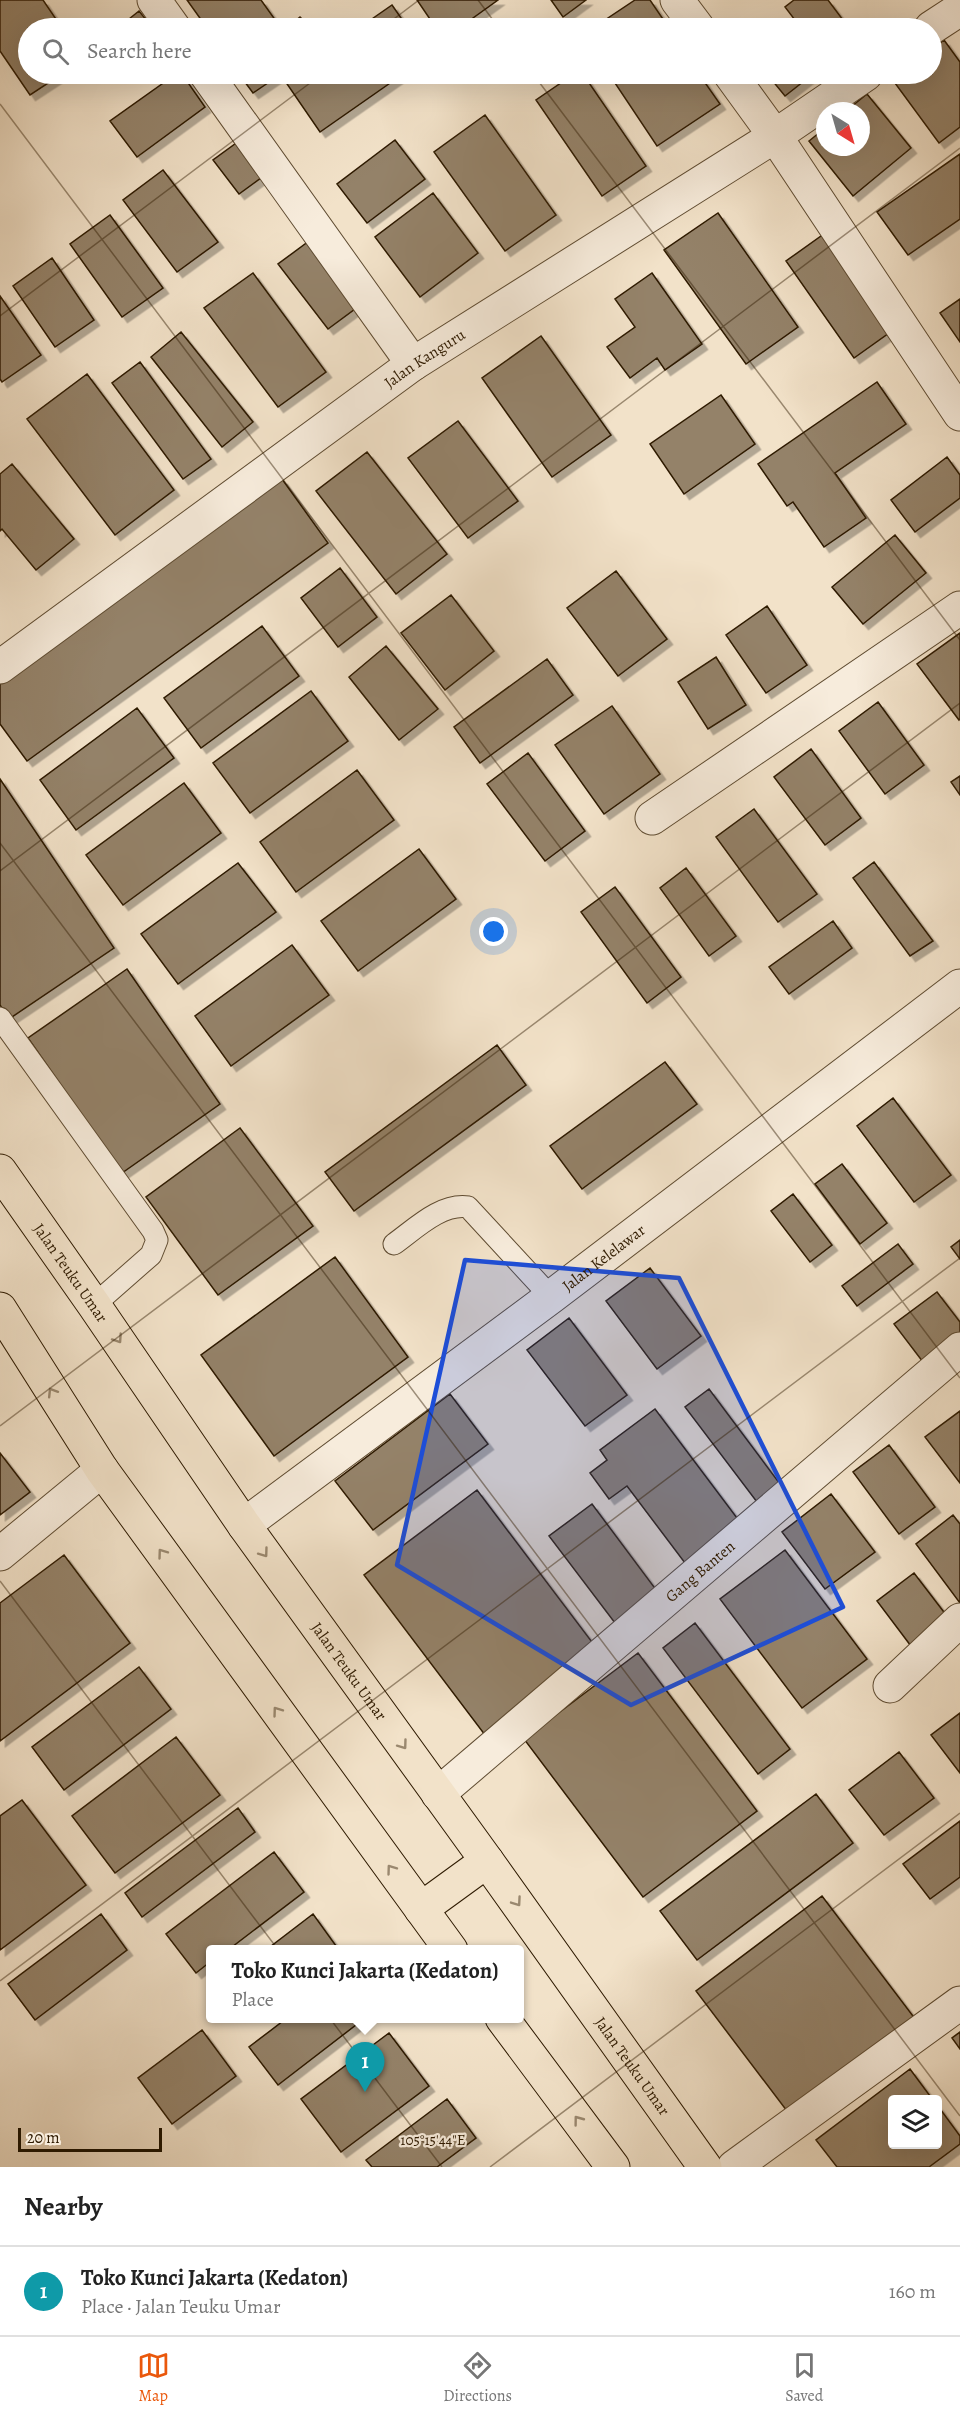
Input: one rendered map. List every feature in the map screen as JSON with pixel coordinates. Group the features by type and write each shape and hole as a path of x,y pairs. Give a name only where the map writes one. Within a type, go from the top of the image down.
{"highway":[{"name":"Jalan Teuku Umar","path":"0,1171 244,1525 488,1861 705,2167"},
{"path":"0,1309 102,1470 447,1945"},
{"path":"421,1910 488,1861"},
{"path":"505,2023 613,2167"}],"street":[{"path":"154,0 167,18"},
{"path":"677,0 690,18"},
{"path":"942,21 960,9"},
{"path":"213,84 413,364"},
{"path":"737,84 775,136 960,414"},
{"name":"Jalan Kanguru","path":"0,666 413,364 775,136 851,84"},
{"path":"652,818 960,609"},
{"name":"Jalan Kelelawar","path":"244,1525 551,1297 960,987"},
{"name":"Gang Banten","path":"438,1794 960,1349"},
{"path":"0,1554 102,1470"},
{"path":"890,1686 960,1620"},
{"path":"734,2167 960,2003"}],"lane":[{"path":"0,1018 157,1240 151,1255 94,1305"},
{"path":"394,1244 446,1209 458,1205 468,1207 551,1297"}],"highlighted area":[{"path":"465,1260 679,1278 843,1607 631,1705 397,1565"}],"building":[{"path":"0,0 43,0 55,18 18,18 18,77 0,51"},
{"path":"187,0 261,0 274,18 200,18"},
{"path":"417,0 498,0 473,18 429,18"},
{"path":"551,0 586,0 563,17"},
{"path":"635,0 650,0 662,18 608,18"},
{"path":"794,0 828,0 842,18 793,18 785,7"},
{"path":"392,5 401,18 373,18"},
{"path":"139,11 145,18 130,18"},
{"path":"944,40 960,62 960,127 939,143 896,84 942,84 942,42"},
{"path":"22,84 47,84 30,95"},
{"path":"162,84 189,84 205,107 137,157 110,121"},
{"path":"246,84 266,84 253,93"},
{"path":"287,84 389,84 320,132"},
{"path":"559,84 590,84 646,166 602,196 536,100"},
{"path":"616,84 706,84 720,104 657,146"},
{"path":"775,84 800,84 785,96"},
{"path":"867,94 911,148 853,196 821,156 870,156 870,102 857,102"},
{"path":"485,115 556,215 505,251 434,152"},
{"path":"816,135 816,150 809,141"},
{"path":"395,140 425,179 367,223 337,184"},
{"path":"239,141 265,175 239,194 213,160"},
{"path":"960,154 960,219 908,255 877,212"},
{"path":"163,170 218,242 177,272 123,200"},
{"path":"433,193 478,253 420,297 375,237"},
{"path":"718,213 798,327 746,364 664,250"},
{"path":"110,215 163,288 122,317 70,244"},
{"path":"828,231 896,328 854,358 786,261"},
{"path":"309,241 359,306 328,329 278,264"},
{"path":"52,258 94,320 55,347 13,286"},
{"path":"253,273 326,372 278,407 204,308"},
{"path":"652,273 702,344 665,370 657,358 630,378 607,347 635,327 615,299"},
{"path":"0,296 41,355 2,382 0,379"},
{"path":"960,299 960,342 940,313"},
{"path":"181,332 253,422 222,447 151,357"},
{"path":"541,336 611,435 552,477 482,378"},
{"path":"140,362 211,459 183,479 112,383"},
{"path":"87,374 174,490 115,535 27,419"},
{"path":"877,382 906,424 835,473 866,518 824,547 793,502 787,506 758,464"},
{"path":"721,395 755,444 684,494 650,444"},
{"path":"458,421 518,501 468,538 408,458"},
{"path":"367,452 447,554 396,594 316,491"},
{"path":"947,457 960,475 960,498 915,532 891,500"},
{"path":"12,464 74,539 36,570 2,529 0,531 0,474"},
{"path":"282,479 328,543 27,761 0,724 0,683"},
{"path":"895,535 926,573 863,624 832,587"},
{"path":"340,568 377,617 338,647 301,598"},
{"path":"616,571 667,639 618,676 567,608"},
{"path":"451,595 494,651 445,690 401,633"},
{"path":"767,606 807,665 766,693 726,635"},
{"path":"262,626 299,676 201,748 164,698"},
{"path":"960,633 960,719 959,720 917,664"},
{"path":"386,646 438,709 399,740 349,677"},
{"path":"716,657 746,705 708,729 678,682"},
{"path":"547,659 573,695 480,763 454,727"},
{"path":"311,691 348,741 250,813 213,763"},
{"path":"878,702 924,765 885,794 839,731"},
{"path":"612,706 660,774 604,814 555,745"},
{"path":"137,708 174,758 76,830 40,780"},
{"path":"811,749 861,818 825,845 774,777"},
{"path":"528,753 585,831 545,861 487,784"},
{"path":"357,770 394,820 296,892 260,842"},
{"path":"960,776 960,795 951,782"},
{"path":"0,779 114,948 9,1019 0,1005"},
{"path":"184,783 221,833 123,905 86,855"},
{"path":"754,809 817,894 778,922 716,837"},
{"path":"419,849 456,899 358,971 321,921"},
{"path":"874,862 933,941 910,956 853,878"},
{"path":"238,863 276,912 178,984 141,934"},
{"path":"686,868 736,936 709,956 660,888"},
{"path":"615,887 681,977 647,1003 581,912"},
{"path":"833,921 852,948 789,994 769,967"},
{"path":"292,945 329,995 231,1066 195,1016"},
{"path":"127,969 220,1104 122,1173 28,1038"},
{"path":"497,1045 526,1085 354,1211 325,1172"},
{"path":"665,1062 697,1104 582,1189 550,1146"},
{"path":"893,1098 951,1175 914,1202 857,1126"},
{"path":"240,1128 313,1226 218,1295 146,1197"},
{"path":"842,1164 887,1223 860,1244 815,1184"},
{"path":"793,1194 832,1245 810,1262 771,1211"},
{"path":"960,1240 960,1259 951,1247"},
{"path":"898,1244 913,1264 857,1306 842,1286"},
{"path":"335,1257 408,1357 274,1456 201,1355"},
{"path":"650,1268 701,1336 657,1369 606,1301"},
{"path":"937,1292 960,1322 960,1341 926,1366 894,1324"},
{"path":"569,1318 627,1395 585,1426 527,1350"},
{"path":"709,1389 783,1488 760,1506 685,1407"},
{"path":"450,1394 488,1444 373,1530 335,1481"},
{"path":"655,1409 743,1526 688,1567 627,1486 609,1499 590,1473 607,1460 600,1450"},
{"path":"960,1411 960,1483 925,1437"},
{"path":"889,1445 935,1507 899,1534 853,1472"},
{"path":"0,1453 30,1492 0,1515"},
{"path":"477,1490 598,1650 485,1735 364,1575"},
{"path":"831,1494 875,1552 825,1589 782,1532"},
{"path":"592,1504 657,1591 615,1623 549,1536"},
{"path":"953,1515 960,1524 960,1603 916,1544"},
{"path":"785,1550 867,1659 802,1708 720,1599"},
{"path":"64,1555 130,1643 0,1741 0,1603"},
{"path":"914,1573 950,1620 917,1654 877,1601"},
{"path":"695,1623 790,1749 758,1774 663,1648"},
{"path":"638,1653 757,1811 643,1897 524,1739"},
{"path":"139,1667 171,1709 64,1790 32,1747"},
{"path":"960,1713 960,1773 931,1735"},
{"path":"176,1737 220,1795 115,1873 72,1816"},
{"path":"899,1752 934,1798 884,1835 849,1790"},
{"path":"816,1794 853,1843 697,1960 660,1911"},
{"path":"22,1800 86,1885 0,1950 0,1816"},
{"path":"238,1808 255,1832 142,1917 125,1893"},
{"path":"960,1821 960,1877 930,1899 903,1864"},
{"path":"274,1852 304,1892 235,1945 206,1945 206,1965 196,1973 166,1934"},
{"path":"822,1896 916,2020 790,2115 696,1991"},
{"path":"101,1914 127,1950 35,2020 8,1984"},
{"path":"313,1914 335,1945 273,1945"},
{"path":"280,2023 359,2023 278,2085 249,2047"},
{"path":"202,2030 236,2076 172,2124 138,2078"},
{"path":"960,2032 960,2049 952,2038"},
{"path":"389,2033 429,2086 341,2152 301,2099"},
{"path":"910,2069 929,2095 888,2095 888,2149 942,2149 942,2111 960,2136 960,2144 929,2167 837,2167 816,2140"},
{"path":"447,2099 476,2138 437,2167 372,2167 366,2160"}],"place":[{"name":"Toko Kunci Jakarta (Kedaton)","path":"365,2092"}]}
